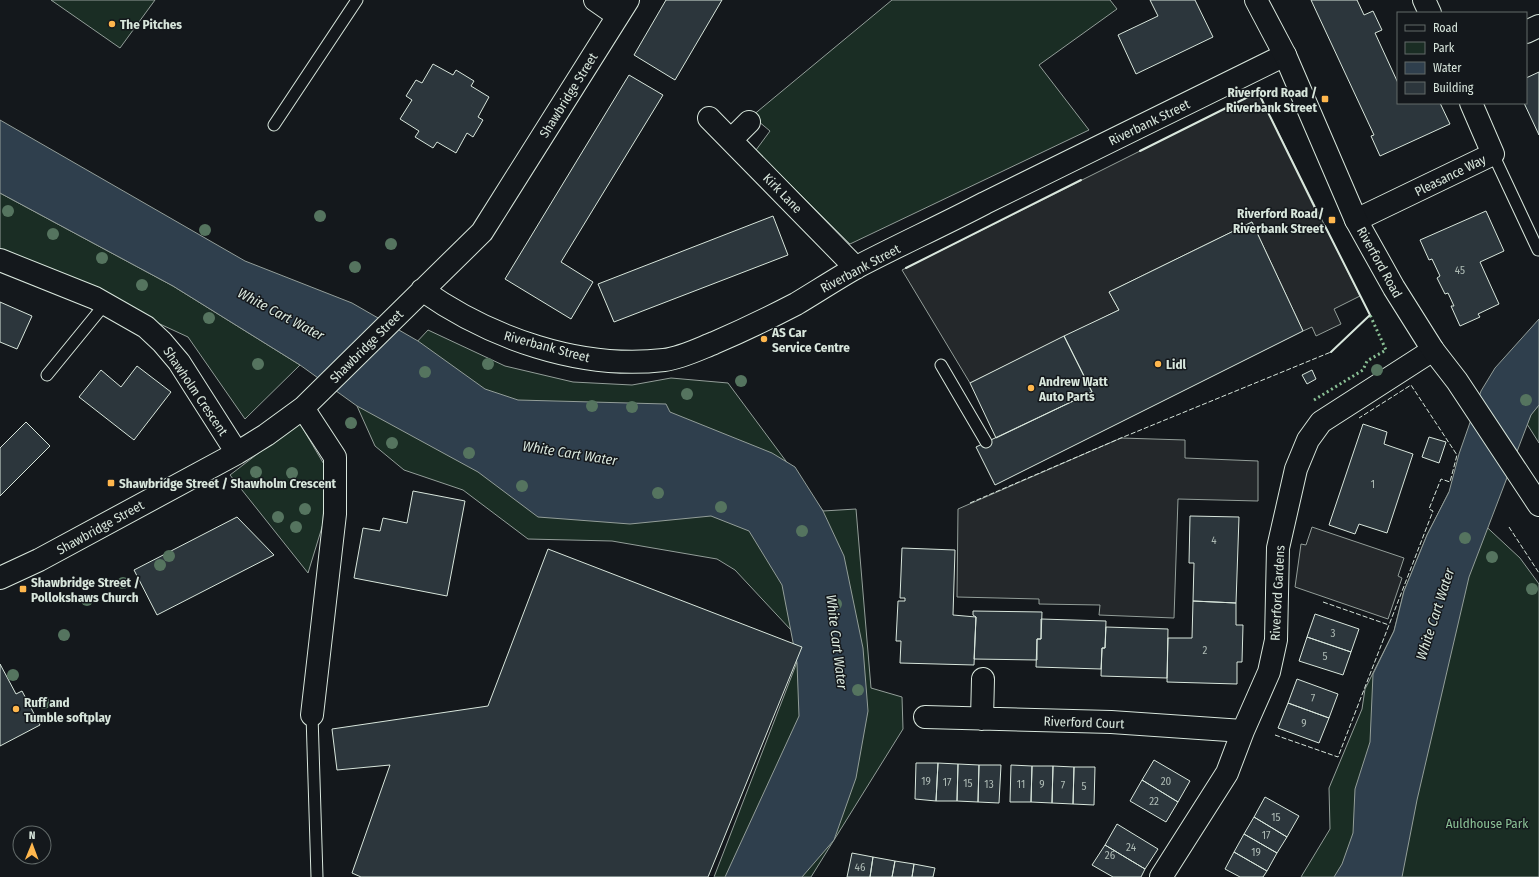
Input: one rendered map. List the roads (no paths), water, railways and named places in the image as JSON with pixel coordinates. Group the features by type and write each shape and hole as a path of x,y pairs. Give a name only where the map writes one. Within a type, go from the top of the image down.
{"street":[{"path":"595,0 623,8"},
{"name":"Riverford Road","path":"1256,0 1285,55 1356,220 1394,288 1433,350 1457,381 1539,505"},
{"path":"1424,0 1430,12"},
{"name":"Shawbridge Street","path":"0,578 39,560 237,453 266,435 303,408 482,232 623,8"},
{"path":"1527,32 1539,26"},
{"name":"Riverbank Street","path":"422,290 454,312 479,325 518,341 593,359 630,362 667,360 745,330 796,304 856,268 1285,55"},
{"name":"Pleasance Way","path":"1356,220 1493,154 1471,104"},
{"name":"Kirk Lane","path":"709,118 856,268"},
{"path":"731,140 749,122"},
{"name":"Shawholm Crescent","path":"0,260 95,298 146,328 162,342 179,362 237,453"},
{"name":"Riverford Gardens","path":"1161,877 1227,774 1243,731 1269,672 1276,640 1278,548 1296,469 1308,440 1321,422 1433,350"},
{"path":"303,408 335,457 335,514 312,715"},
{"path":"982,719 983,680"},
{"name":"Riverford Court","path":"925,717 1111,722 1243,731"}],"lane":[{"path":"274,125 357,0"},
{"path":"1493,154 1538,250"},
{"path":"47,374 105,304"},
{"path":"941,365 986,442"},
{"path":"312,715 317,877"}],"water":[{"name":"White Cart Water","path":"0,120 245,261 352,303 418,341 485,389 518,400 666,404 670,412 772,453 795,467 823,511 844,556 863,648 868,711 856,778 834,840 802,877 725,877 799,716 797,663 782,585 749,531 711,516 630,524 538,517 478,472 357,406 300,365 173,286 0,193"},
{"name":"White Cart Water","path":"1539,319 1539,405 1531,415 1469,577 1417,800 1402,877 1334,877 1342,864 1353,833 1355,789 1370,742 1373,674 1394,631 1404,591 1427,535 1449,492 1459,454 1481,391 1495,368"}],"place":[{"name":"The Pitches","path":"112,24"},
{"name":"Riverford Road / Riverbank Street","path":"1325,99"},
{"name":"Riverford Road/ Riverbank Street","path":"1332,220"},
{"name":"AS Car Service Centre","path":"764,339"},
{"name":"Lidl","path":"1158,364"},
{"name":"Andrew Watt Auto Parts","path":"1031,388"},
{"name":"Shawbridge Street / Shawholm Crescent","path":"111,483"},
{"name":"Shawbridge Street / Pollokshaws Church","path":"23,589"},
{"name":"Ruff and Tumble softplay","path":"16,709"}],"park label":[{"name":"Auldhouse Park","path":"1487,823"}]}
